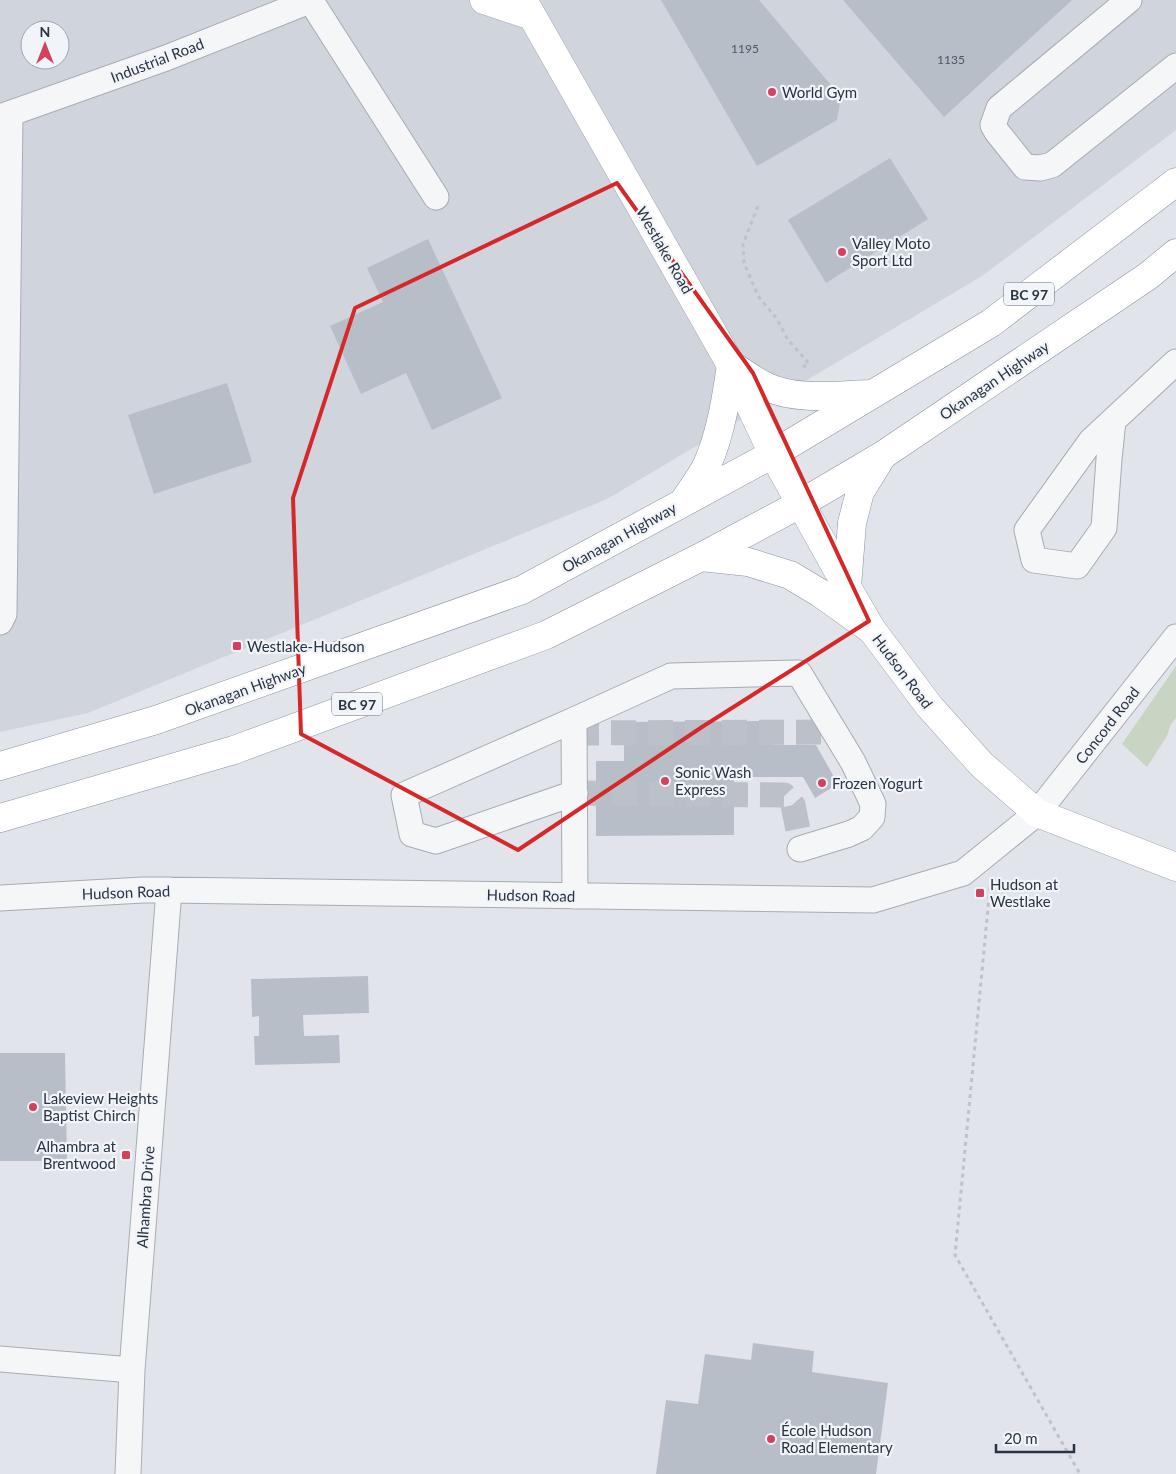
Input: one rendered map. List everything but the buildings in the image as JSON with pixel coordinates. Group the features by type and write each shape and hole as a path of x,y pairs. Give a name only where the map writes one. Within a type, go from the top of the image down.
{"main road":[{"path":"484,0 528,8"},
{"name":"Westlake Road","path":"528,8 731,365 773,454 800,504"},
{"name":"Okanagan Highway","path":"0,766 156,720 522,590 773,454 991,323 1176,182"},
{"name":"Okanagan Highway","path":"0,818 234,750 546,634 701,558 800,504 883,455 1148,276 1176,253"},
{"path":"684,502 707,465 719,433 731,365 768,387 794,394 824,396 874,394"},
{"path":"847,587 852,523 860,492 883,455"},
{"name":"Hudson Road","path":"800,504 872,630 929,706 982,766 1037,813 1176,867"},
{"path":"701,558 748,562 790,575 820,593 872,630"}],"street":[{"path":"311,0 436,197"},
{"name":"Industrial Road","path":"5,115 166,58 311,0"},
{"path":"1129,0 999,108 993,125 997,132 1025,167 1040,168 1052,165 1176,66"},
{"path":"0,622 4,614 5,115"},
{"path":"1113,421 1108,459 1104,528 1077,566 1034,560 1028,530 1091,441 1176,362"},
{"name":"Concord Road","path":"1037,813 1176,637"},
{"path":"574,793 436,841 412,834 404,795 671,676 799,673 853,762 872,804 872,817 862,828 849,834 800,849"},
{"path":"574,720 575,896"},
{"name":"Hudson Road","path":"0,898 169,890 872,900 963,873 1037,813"},
{"name":"Alhambra Drive","path":"128,1474 132,1370 169,890"},
{"path":"0,1359 132,1370"}],"path":[{"path":"758,206 743,244 744,263 758,296 776,319 788,340 807,361 808,366 795,366"},
{"path":"990,888 955,1255 1080,1474"}],"highlighted area":[{"path":"617,183 753,373 869,621 702,727 518,850 301,734 293,498 355,308"}],"shaded area":[{"path":"0,0 1176,0 1176,130 982,276 607,499 88,713 0,732"}],"green space":[{"path":"1176,666 1176,718 1147,767 1122,744"}],"tunnel":[{"path":"574,733 834,732"},
{"path":"575,793 784,795 793,805 800,840"}],"place":[{"name":"World Gym","path":"772,92"},
{"name":"Valley Moto Sport Ltd","path":"842,252"},
{"name":"Westlake-Hudson","path":"237,646"},
{"name":"Sonic Wash Express","path":"665,781"},
{"name":"Frozen Yogurt","path":"822,783"},
{"name":"Hudson at Westlake","path":"980,893"},
{"name":"Lakeview Heights Baptist Chirch","path":"33,1107"},
{"name":"Alhambra at Brentwood","path":"126,1155"},
{"name":"École Hudson Road Elementary","path":"771,1439"}]}
